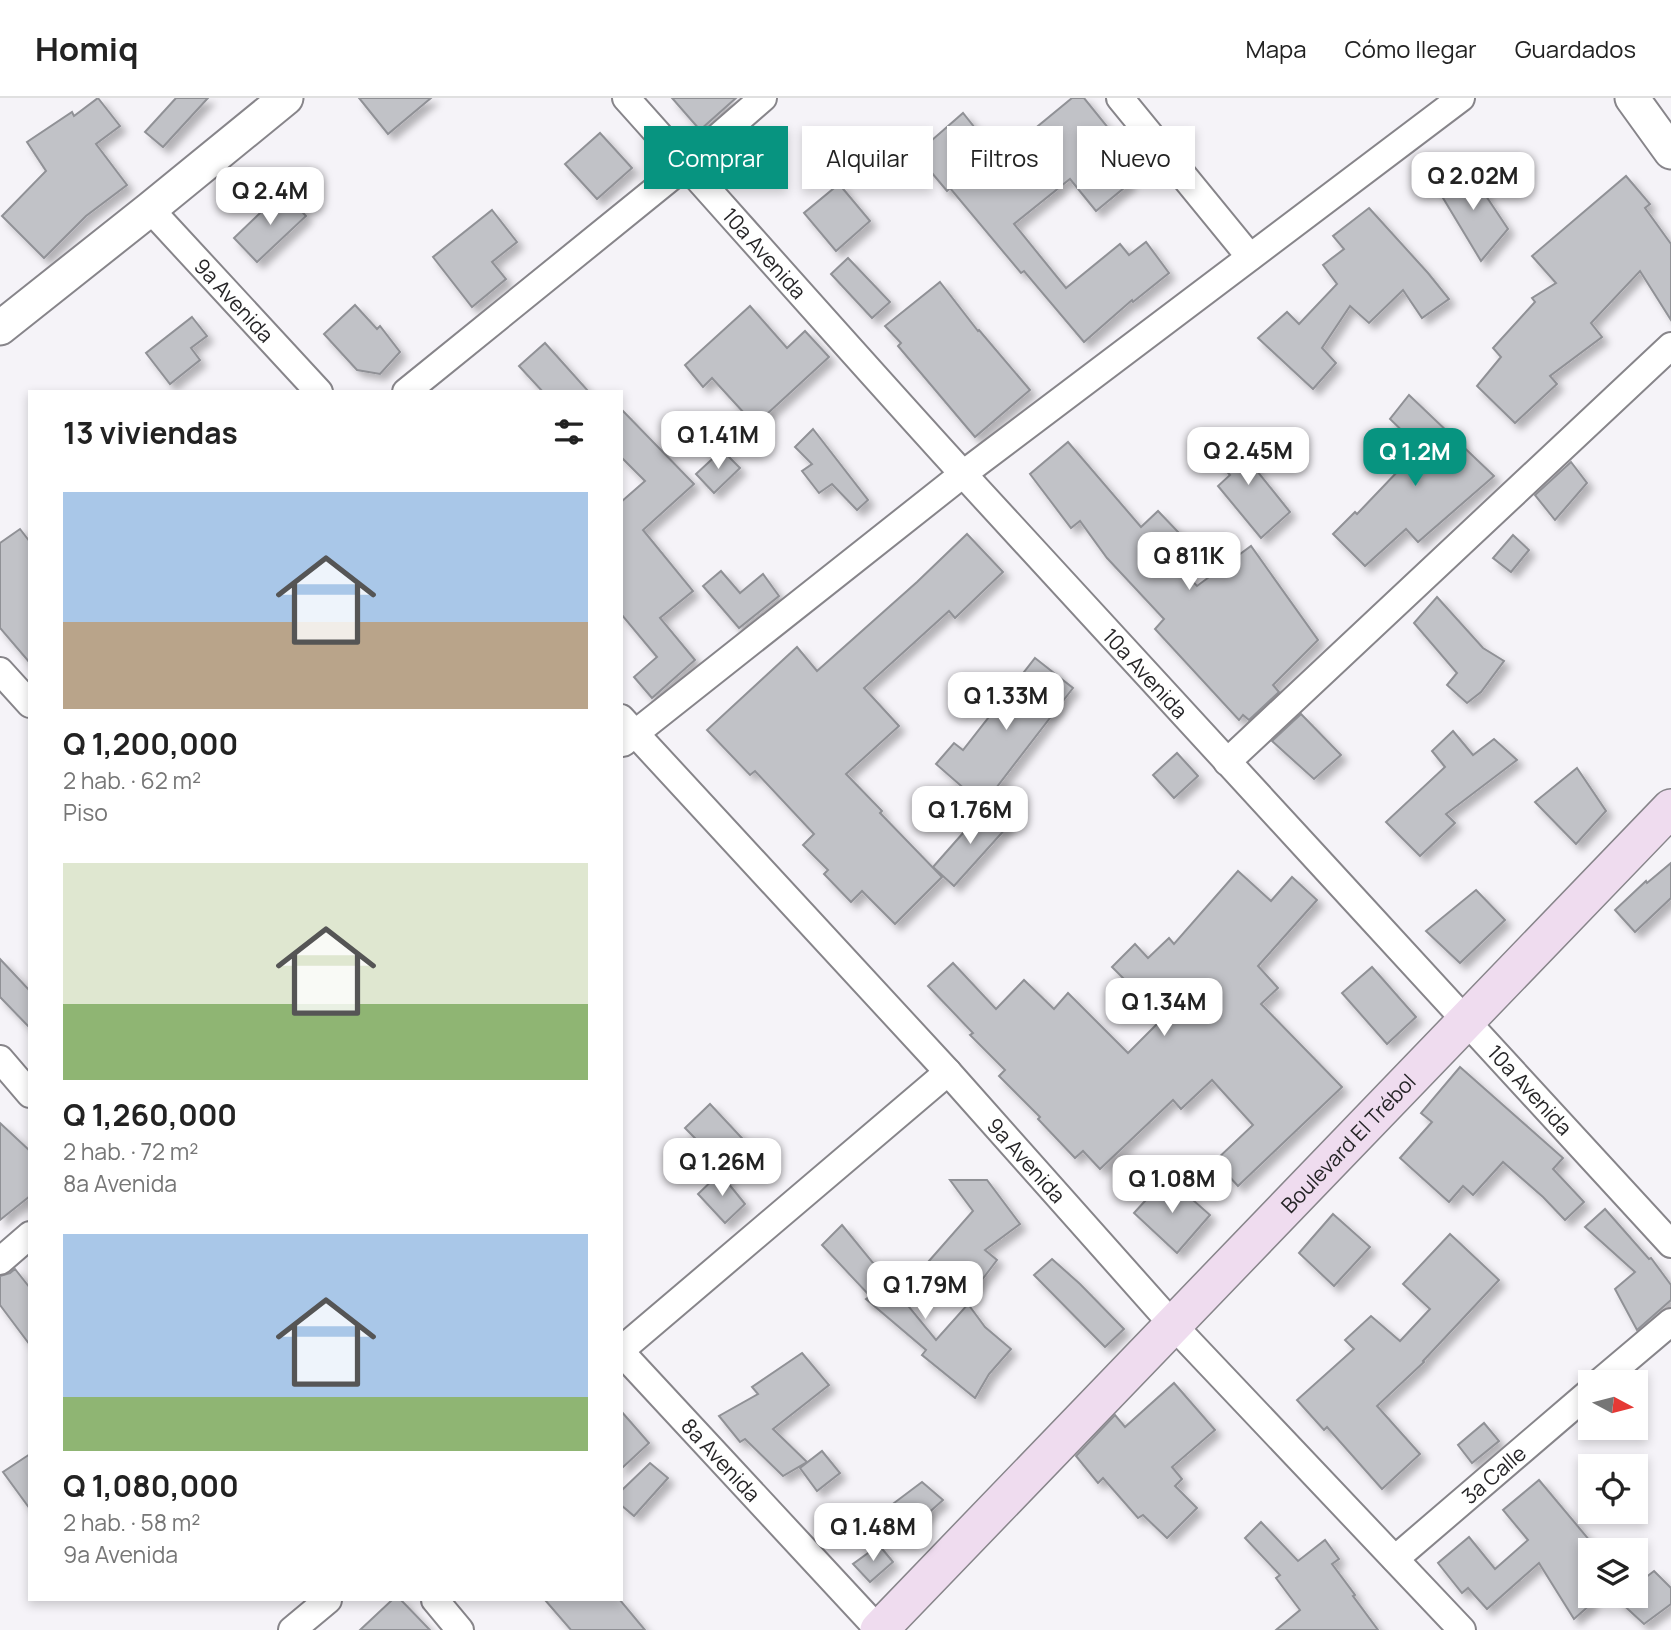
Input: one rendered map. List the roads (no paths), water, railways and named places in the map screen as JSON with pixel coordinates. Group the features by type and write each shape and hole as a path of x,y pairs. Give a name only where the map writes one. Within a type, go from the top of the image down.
{"main road":[{"name":"Boulevard El Trébol","path":"879,1630 1671,808"}],"street":[{"path":"0,328 286,98"},
{"name":"10a Avenida","path":"626,98 651,126"},
{"path":"731,126 763,98"},
{"path":"1120,98 1250,257"},
{"path":"626,732 1461,98"},
{"path":"1633,98 1671,152"},
{"path":"408,390 656,189"},
{"name":"10a Avenida","path":"708,189 963,474 1671,1244"},
{"name":"9a Avenida","path":"150,209 317,390"},
{"path":"1227,762 1671,346"},
{"path":"0,671 20,696"},
{"name":"9a Avenida","path":"626,732 948,1072 1172,1325 1462,1630"},
{"path":"0,1059 28,1092"},
{"path":"623,1349 948,1072"},
{"path":"0,1261 28,1237"},
{"path":"1615,1370 1671,1322"},
{"name":"8a Avenida","path":"623,1353 879,1630"},
{"name":"3a Calle","path":"1395,1559 1578,1402"},
{"path":"292,1630 327,1601"},
{"path":"436,1601 460,1630"}]}
